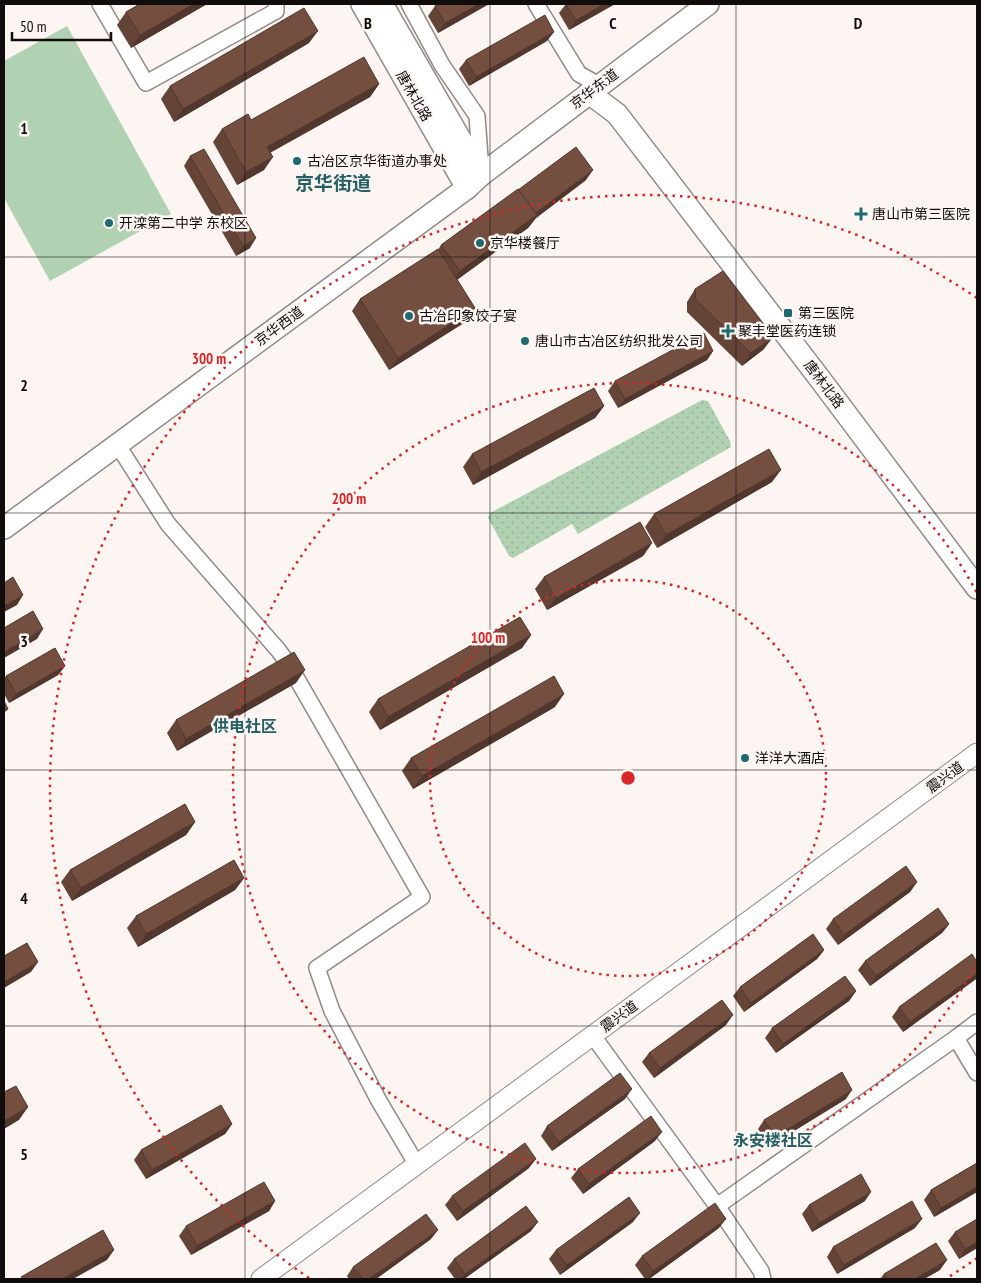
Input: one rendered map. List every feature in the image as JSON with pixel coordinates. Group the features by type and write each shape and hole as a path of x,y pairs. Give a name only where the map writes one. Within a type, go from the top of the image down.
{"main road":[{"name":"唐林北路","path":"362,4 474,181"},
{"name":"唐林北路","path":"382,4 474,181"},
{"name":"京华东道","path":"474,181 708,4"},
{"name":"唐林北路","path":"594,89 623,103 827,373 977,567"},
{"name":"唐林北路","path":"594,89 617,114 977,588"},
{"name":"京华西道","path":"4,528 474,181"}],"street":[{"path":"100,4 146,83 276,11 276,4"},
{"path":"409,4 442,65 477,116 474,181"},
{"path":"536,4 580,74 594,89"},
{"path":"117,444 168,524 279,651 289,665 422,897 317,968 332,1011 379,1101 417,1165"},
{"name":"震兴道","path":"261,1279 977,753"},
{"path":"717,1206 977,1022"},
{"path":"593,1036 717,1206 761,1271 763,1279"},
{"path":"956,1038 977,1073"}],"green space":[{"path":"67,26 171,214 50,281 4,198 4,61"},
{"path":"702,400 708,401 730,441 731,447 578,534 572,524 513,558 509,556 488,518 490,513"}],"building":[{"path":"140,4 194,4 140,35 126,12"},
{"path":"440,4 479,4 445,23 435,6"},
{"path":"566,4 605,4 576,20"},
{"path":"304,8 318,31 183,109 170,86"},
{"path":"545,15 554,32 476,77 466,60"},
{"name":"古冶区京华街道办事处","path":"364,57 379,84 267,147 273,157 246,172 222,129 248,114 251,120"},
{"path":"576,147 593,170 536,213 518,190"},
{"path":"204,149 256,238 243,246 190,156"},
{"name":"京华楼餐厅","path":"518,189 537,215 460,271 441,245"},
{"name":"古冶印象饺子宴","path":"438,249 475,308 398,358 360,299"},
{"path":"723,271 773,337 751,353 696,300 695,289"},
{"path":"704,333 713,351 625,399 615,381"},
{"path":"594,388 604,406 481,472 472,454"},
{"path":"769,449 781,470 666,535 654,514"},
{"path":"640,522 652,543 556,598 544,577"},
{"path":"13,577 23,595 4,606 4,583"},
{"path":"33,611 43,629 4,652 4,628"},
{"path":"520,617 531,635 388,717 378,699"},
{"path":"55,648 65,666 16,694 6,676"},
{"path":"294,652 305,670 186,739 176,720"},
{"path":"554,676 564,694 422,776 411,758"},
{"path":"4,701 8,709 4,712"},
{"path":"185,804 195,822 81,888 70,870"},
{"path":"234,860 244,878 146,934 136,916"},
{"path":"906,866 917,882 844,935 833,919"},
{"path":"938,908 949,924 876,976 865,961"},
{"path":"813,934 824,950 751,1003 740,987"},
{"path":"27,943 38,962 4,982 4,956"},
{"path":"972,954 977,962 977,974 910,1022 899,1007"},
{"path":"845,976 856,991 783,1044 772,1028"},
{"path":"722,1000 733,1015 660,1068 649,1053"},
{"path":"842,1072 852,1090 775,1137 764,1120"},
{"path":"620,1073 632,1089 559,1142 547,1126"},
{"path":"16,1086 28,1107 4,1121 4,1092"},
{"path":"221,1105 232,1124 152,1170 141,1150"},
{"path":"651,1116 662,1132 589,1184 578,1169"},
{"path":"525,1143 536,1159 463,1211 452,1196"},
{"path":"977,1163 977,1187 941,1208 931,1190"},
{"path":"861,1174 871,1192 819,1223 809,1205"},
{"path":"264,1182 275,1201 197,1246 186,1226"},
{"path":"629,1197 640,1213 567,1265 556,1250"},
{"path":"912,1201 922,1219 844,1265 833,1247"},
{"path":"715,1203 726,1219 653,1271 642,1256"},
{"path":"526,1206 538,1222 465,1274 454,1259"},
{"path":"426,1214 438,1230 369,1279 363,1279 353,1267"},
{"path":"977,1219 977,1242 965,1249 955,1232"},
{"path":"103,1230 114,1250 62,1279 23,1279 21,1277"},
{"path":"936,1243 947,1260 915,1279 887,1279 884,1274"}],"place":[{"name":"古冶区京华街道办事处","path":"297,161"},
{"name":"唐山市第三医院","path":"861,214"},
{"name":"开滦第二中学 东校区","path":"109,223"},
{"name":"京华楼餐厅","path":"480,243"},
{"name":"第三医院","path":"788,313"},
{"name":"古冶印象饺子宴","path":"409,316"},
{"name":"聚丰堂医药连锁","path":"728,331"},
{"name":"唐山市古冶区纺织批发公司","path":"525,341"},
{"name":"洋洋大酒店","path":"745,758"}],"district":[{"name":"京华街道","path":"333,183"},
{"name":"供电社区","path":"245,726"},
{"name":"永安楼社区","path":"773,1140"}]}
